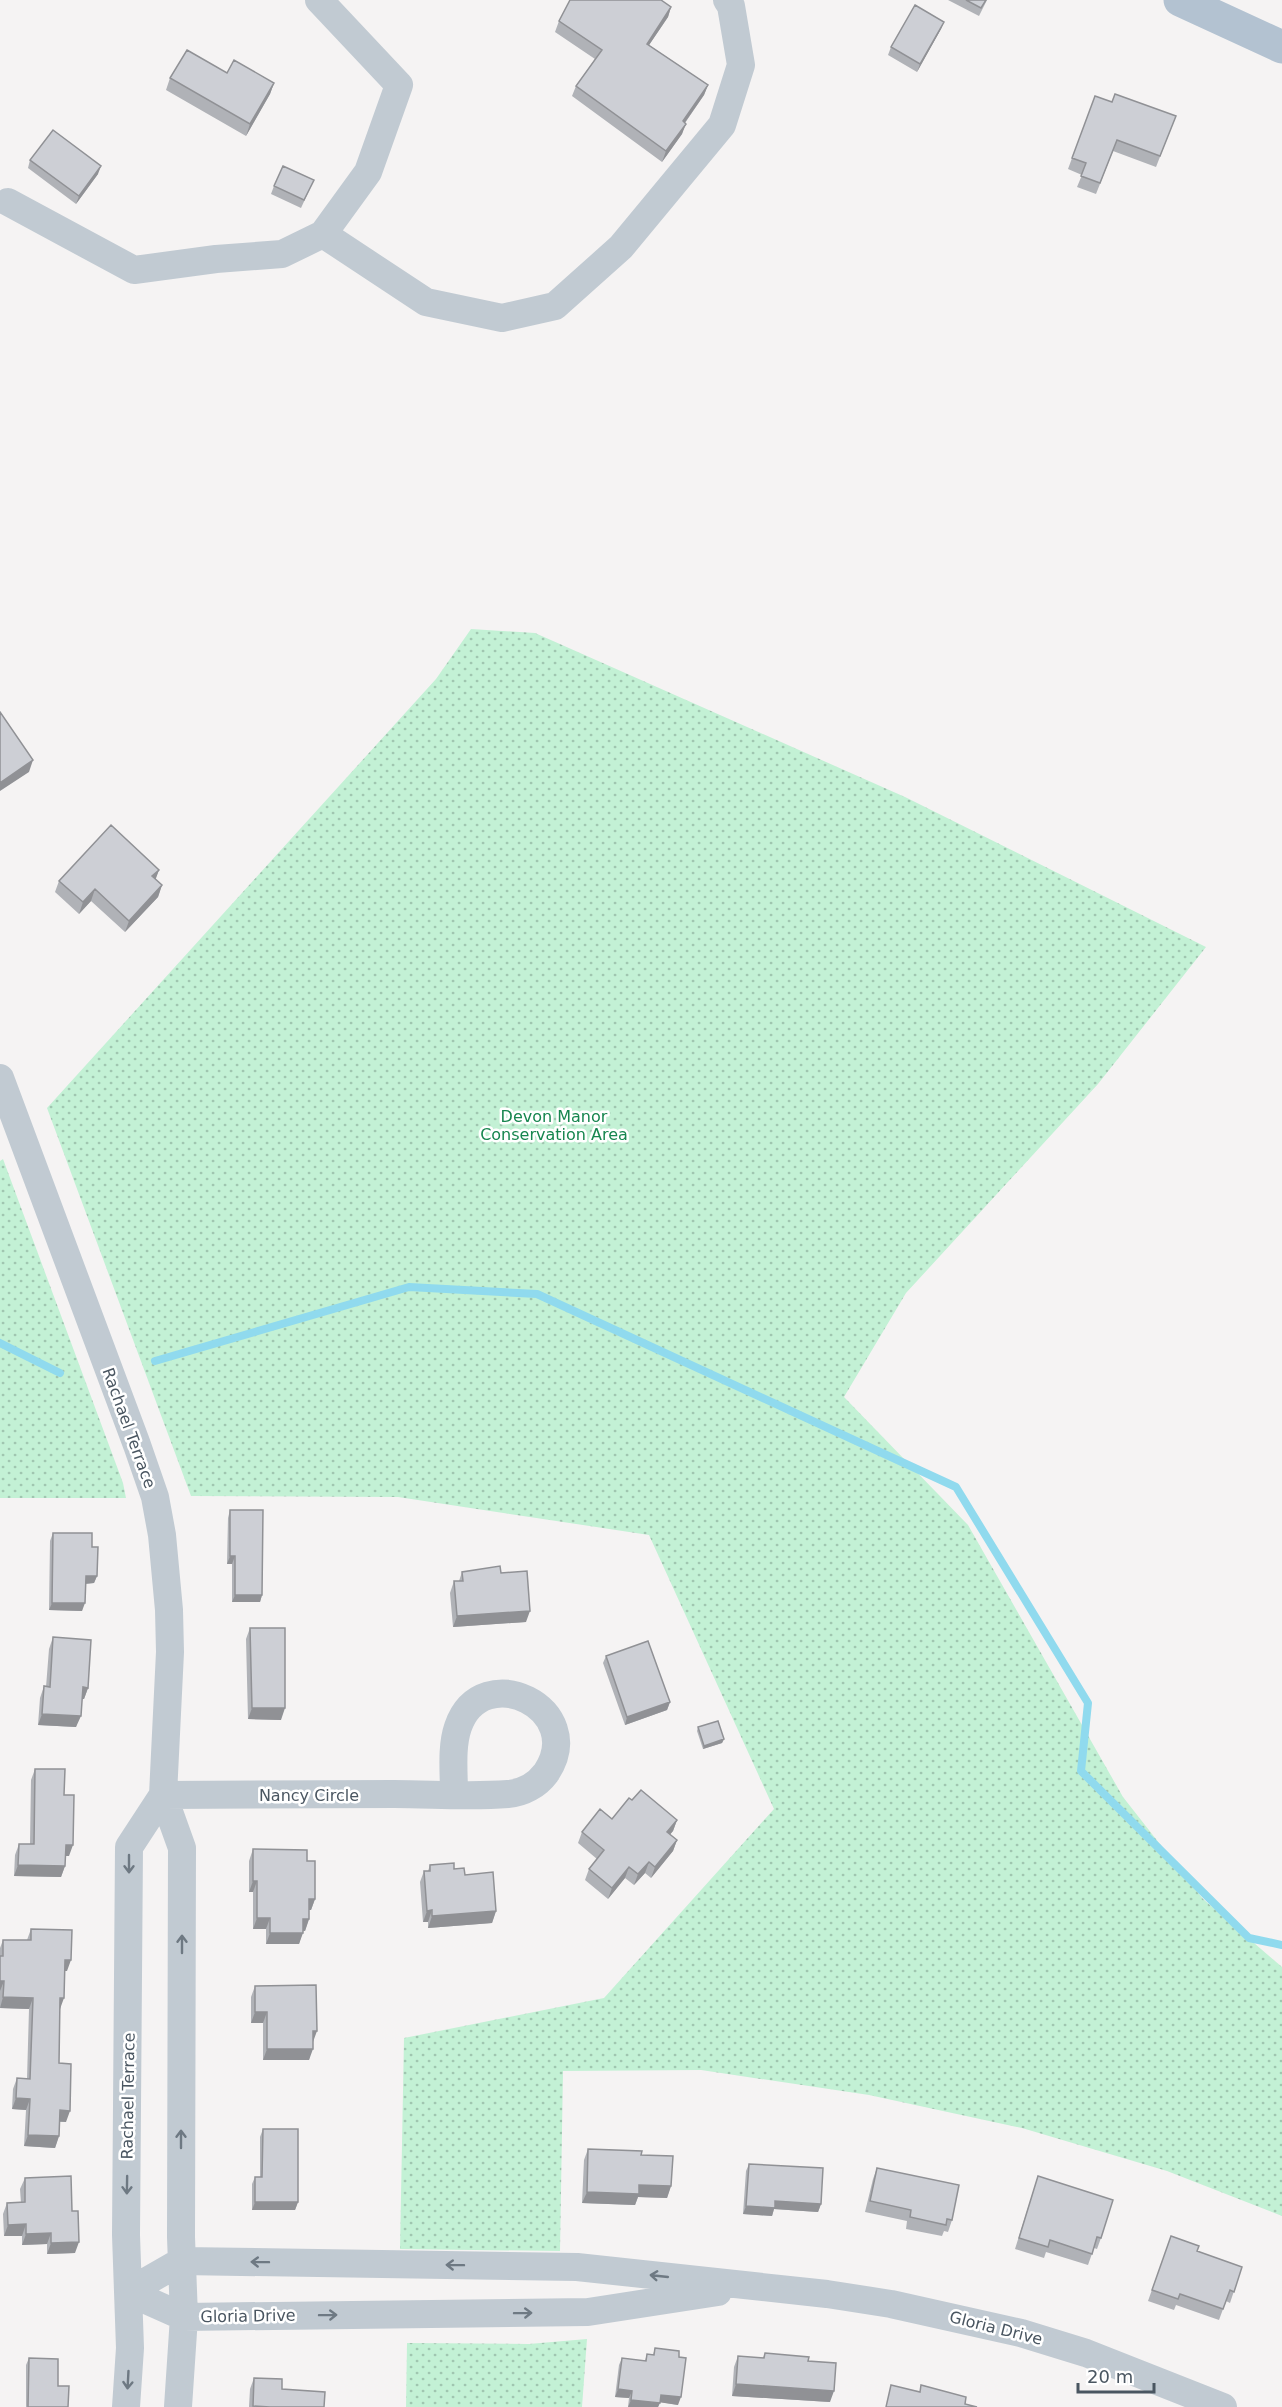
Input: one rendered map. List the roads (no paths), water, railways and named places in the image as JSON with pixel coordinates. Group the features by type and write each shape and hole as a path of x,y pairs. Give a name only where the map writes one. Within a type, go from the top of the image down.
{"main road":[{"path":"1180,0 1282,47"}],"street":[{"path":"8,202 134,270 216,259 282,254 323,234 368,172 399,85 319,0"},
{"path":"323,234 426,302 502,318 555,306 621,247 722,126 741,65 731,6 727,0"},
{"name":"Rachael Terrace","path":"0,1078 155,1497 162,1535 169,1610 168,1730 163,1795 182,1848 184,2317 178,2407"},
{"name":"Nancy Circle","path":"163,1795 454,1794"},
{"name":"Rachael Terrace","path":"126,2407 129,2348 126,2235 129,1847 163,1795"},
{"path":"128,2292 182,2261"},
{"name":"Gloria Drive","path":"182,2261 577,2267 759,2286 891,2304 1021,2333 1086,2353 1223,2407"},
{"name":"Gloria Drive","path":"128,2292 184,2317 588,2312 759,2286"}],"waterway":[{"path":"155,1361 409,1287 537,1294 956,1487 1088,1703 1081,1771 1249,1938 1282,1945"},
{"path":"0,1343 60,1373"}],"park label":[{"name":"Devon Manor Conservation Area","path":"554,1125"}]}
